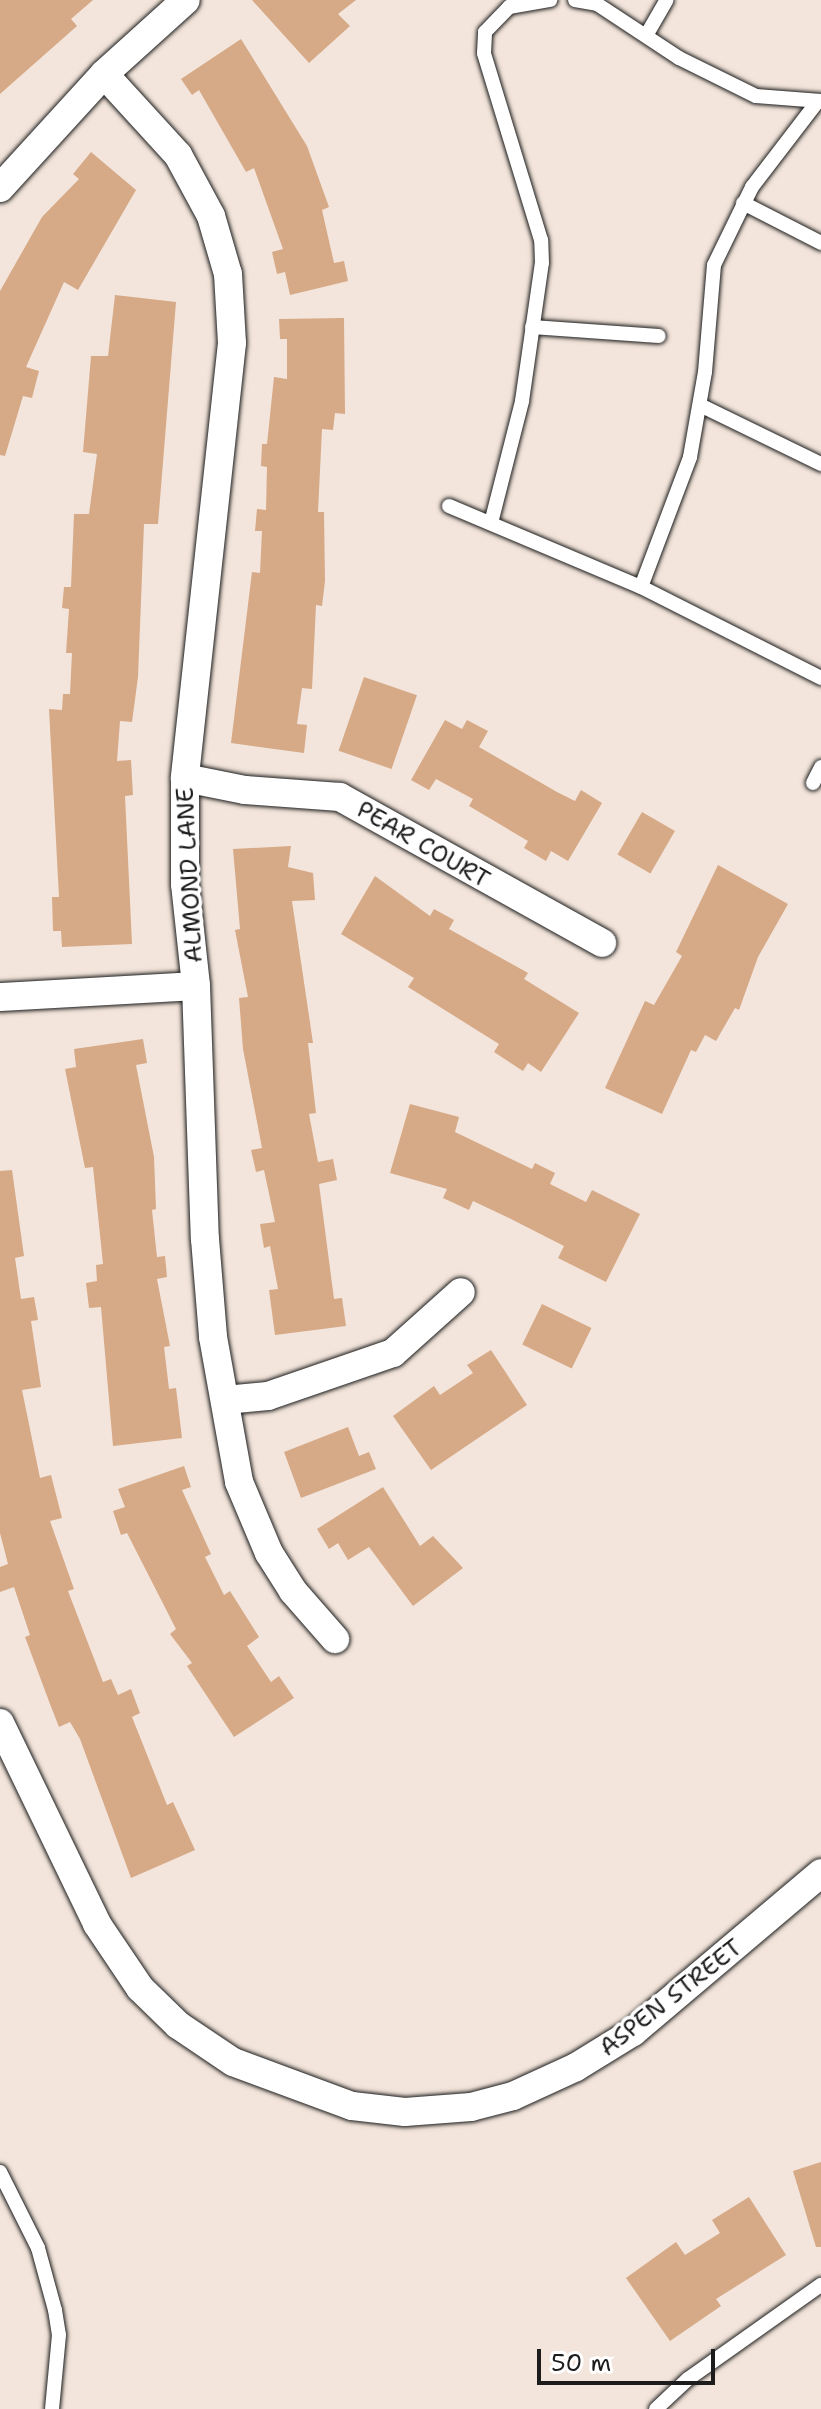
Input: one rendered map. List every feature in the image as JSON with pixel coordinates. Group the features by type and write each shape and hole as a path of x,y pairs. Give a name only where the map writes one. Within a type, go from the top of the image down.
{"street":[{"path":"0,188 104,74 186,0"},
{"name":"ALMOND LANE","path":"104,74 178,155 211,216 228,274 232,343 185,778 185,884 196,986 205,1239 213,1337 239,1482 269,1553 293,1591 335,1639"},
{"name":"PEAR COURT","path":"185,778 245,790 340,797 602,943"},
{"path":"0,997 196,986"},
{"path":"225,1400 268,1396 393,1353 461,1292"},
{"name":"ASPEN STREET","path":"0,1723 97,1924 140,1988 178,2025 233,2062 316,2097 366,2107 437,2111 471,2107 545,2082 633,2032 821,1873"}],"lane":[{"path":"491,523 514,441 532,327 541,240 484,53 485,32 492,19 509,7 550,0"},
{"path":"575,0 597,4 647,34 679,58 756,96 820,101"},
{"path":"647,34 667,0"},
{"path":"641,587 690,457 700,405 714,265 743,203 775,150 820,101"},
{"path":"743,203 821,243"},
{"path":"532,327 659,336"},
{"path":"700,405 821,464"},
{"path":"449,506 641,587 821,678"},
{"path":"813,783 821,767"},
{"path":"0,2172 15,2194 38,2248 55,2310 59,2335 52,2409"},
{"path":"656,2409 688,2379 821,2285"}],"building":[{"path":"0,0 93,0 71,19 77,26 0,94"},
{"path":"252,0 356,0 338,14 350,26 309,63"},
{"path":"241,39 307,146 329,207 322,210 334,263 344,261 348,281 290,295 285,272 277,274 272,252 283,249 254,168 246,172 199,90 192,95 181,79"},
{"path":"91,152 136,190 78,290 64,282 26,367 39,371 32,398 23,396 5,456 0,455 0,291 42,217 79,179 73,174"},
{"path":"115,295 176,302 158,524 144,524 138,677 132,722 120,721 117,761 131,760 133,795 125,796 132,944 62,947 61,931 53,931 52,897 59,897 49,709 62,710 63,694 70,694 72,653 66,653 69,609 62,608 64,587 71,587 74,514 89,514 97,454 83,452 91,356 108,356"},
{"path":"344,318 345,414 335,413 333,430 322,429 318,512 324,512 325,581 322,606 316,605 312,689 302,688 297,724 307,725 304,753 231,743 252,572 260,573 262,531 255,531 257,509 266,510 267,467 261,466 262,444 267,444 274,377 287,379 287,339 280,339 279,319"},
{"path":"364,677 417,695 392,769 339,751"},
{"path":"445,720 462,729 467,720 488,731 479,747 557,792 575,801 581,790 602,803 568,861 551,851 546,861 524,848 528,841 469,806 473,799 436,779 429,790 411,780"},
{"path":"642,812 675,831 650,873 618,854"},
{"path":"291,846 288,867 313,873 315,900 292,901 313,1043 308,1043 316,1113 309,1114 318,1162 333,1159 337,1180 319,1184 334,1299 342,1298 346,1326 275,1335 269,1290 278,1289 270,1246 264,1248 260,1224 275,1222 264,1170 256,1172 251,1150 262,1148 243,1049 239,998 248,997 235,930 240,929 233,849"},
{"path":"718,865 788,904 758,957 739,1010 735,1008 716,1041 705,1035 696,1052 691,1050 662,1114 605,1088 645,1001 654,1005 682,956 676,952"},
{"path":"375,876 430,916 434,909 454,920 449,929 528,973 524,979 579,1013 541,1072 528,1063 523,1071 494,1052 499,1044 408,987 414,978 341,934"},
{"path":"143,1039 147,1063 136,1065 154,1157 156,1209 152,1210 157,1257 165,1256 167,1277 157,1279 170,1346 164,1347 169,1389 176,1388 182,1438 113,1446 101,1307 89,1308 86,1283 97,1281 96,1265 103,1264 93,1167 85,1168 65,1069 76,1067 74,1049"},
{"path":"410,1104 459,1117 455,1132 532,1169 535,1163 555,1173 550,1184 586,1202 592,1190 640,1214 606,1282 558,1258 564,1246 509,1218 473,1201 469,1210 443,1198 447,1189 390,1173"},
{"path":"12,1170 24,1256 15,1258 21,1299 34,1297 38,1320 31,1321 41,1387 22,1390 40,1478 51,1475 62,1518 50,1521 74,1589 68,1591 103,1682 111,1679 118,1695 131,1689 140,1713 132,1717 167,1805 173,1802 195,1850 131,1878 80,1739 70,1722 59,1727 25,1637 30,1635 14,1587 0,1592 0,1567 8,1564 0,1533 0,1171"},
{"path":"542,1304 591,1328 572,1369 522,1344"},
{"path":"491,1350 527,1405 431,1470 393,1416 434,1386 440,1395 473,1373 467,1365"},
{"path":"348,1427 359,1456 369,1452 376,1469 301,1498 284,1452"},
{"path":"184,1466 191,1487 182,1490 211,1554 205,1557 224,1595 230,1591 259,1637 247,1646 271,1682 279,1676 294,1698 234,1737 187,1666 192,1663 170,1634 176,1629 127,1533 121,1535 113,1511 125,1507 118,1489"},
{"path":"383,1487 420,1546 433,1536 463,1568 413,1606 369,1547 348,1560 338,1543 329,1549 317,1529"},
{"path":"821,2162 821,2247 816,2247 793,2171"},
{"path":"749,2197 786,2255 716,2299 721,2306 670,2341 626,2278 676,2242 685,2255 720,2233 712,2220"}]}
